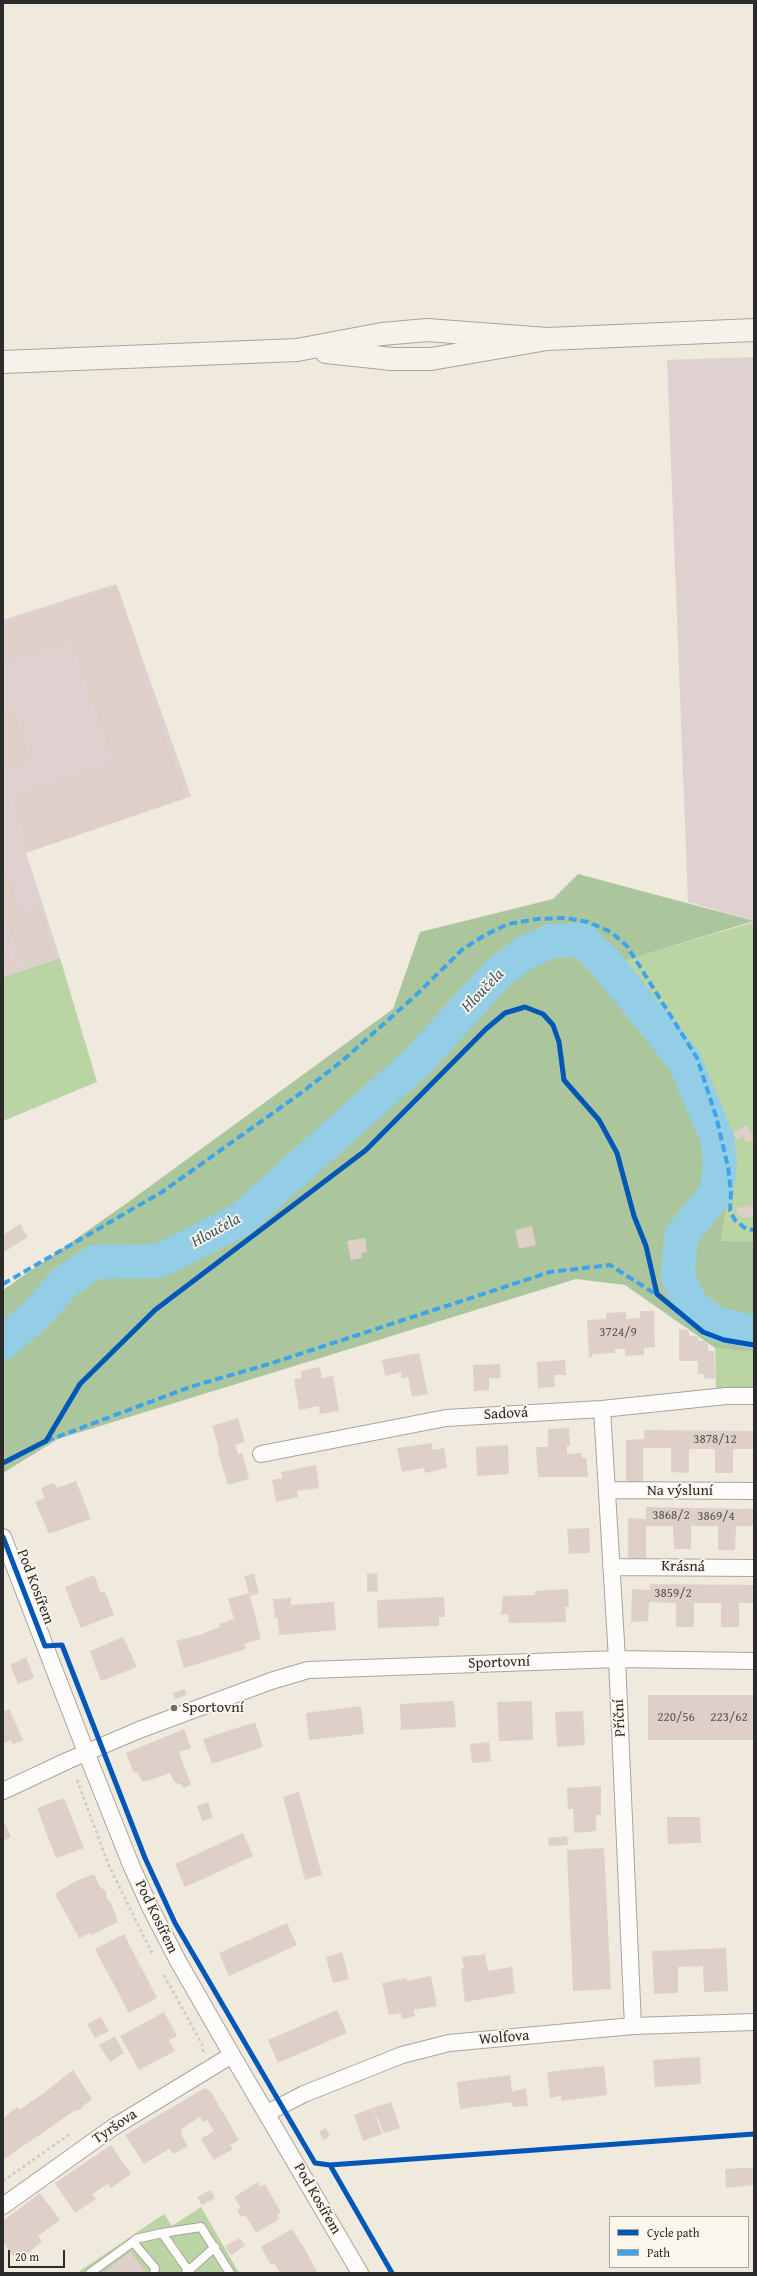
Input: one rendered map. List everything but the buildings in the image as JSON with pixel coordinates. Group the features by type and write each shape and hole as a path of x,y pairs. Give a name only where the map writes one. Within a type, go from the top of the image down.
{"main road":[{"path":"297,350 382,334 427,330 547,339"},
{"path":"3,362 297,350 392,359 424,359 547,339 754,330"}],"street":[{"name":"Sadová","path":"261,1454 446,1418 602,1409 726,1396 754,1396"},
{"name":"Příční","path":"602,1409 617,1659 633,2026"},
{"name":"Na výsluní","path":"607,1490 754,1491"},
{"name":"Pod Kosířem","path":"3,1537 86,1752 150,1907 178,1961 360,2273"},
{"name":"Krásná","path":"611,1567 754,1568"},
{"name":"Sportovní","path":"3,1791 86,1752 195,1708 288,1675 308,1670 617,1659 754,1661"},
{"name":"Wolfova","path":"267,2113 334,2082 427,2048 477,2040 633,2026 754,2022"},
{"name":"Tyršova","path":"3,2206 112,2128 232,2055"}],"lane":[{"path":"90,2273 136,2239 199,2226 204,2230 230,2273"},
{"path":"162,2233 188,2273 214,2247"},
{"path":"133,2242 154,2268 154,2273"}],"path":[{"path":"75,1775 109,1866 154,1958"},
{"path":"162,1971 203,2046 204,2051 199,2056"},
{"path":"3,2181 72,2133"}],"shaded area":[{"path":"754,357 754,921 688,902 667,360"},
{"path":"116,584 191,796 26,853 60,958 3,977 3,620"}],"green space":[{"path":"578,874 754,921 626,960 699,1065 734,1159 721,1241 754,1242 754,1352 715,1348 625,1285 576,1279 58,1439 3,1473 3,1290 127,1203 393,1009 420,932 553,899"},
{"path":"754,922 754,1242 721,1242 734,1158 625,960"},
{"path":"60,958 97,1082 3,1121 3,977"},
{"path":"715,1348 754,1352 754,1390 716,1389"},
{"path":"201,2207 239,2273 77,2273 164,2214 172,2226"}],"waterway":[{"name":"Hloučela","path":"3,1343 35,1315 66,1281 95,1262 159,1261 240,1220 418,1061 497,974 525,953 551,941 582,940 603,960 684,1060 717,1138 720,1164 716,1193 681,1236 678,1276 691,1305 716,1324 754,1332"}],"marked path":[{"path":"3,1284 162,1192 301,1093 342,1061 416,995 463,949 485,935 508,924 537,919 566,918 588,922 611,932 627,946 697,1058 716,1116 728,1167 731,1193 730,1211 735,1220 746,1229 754,1230"},
{"path":"46,1441 190,1387 269,1364 550,1272 610,1265 657,1295"}],"cycle path":[{"path":"3,1463 46,1441 80,1384 155,1310 366,1150 486,1029 505,1013 525,1007 543,1014 553,1025 559,1042 564,1080 599,1120 617,1153 634,1216 646,1246 657,1294 703,1332 724,1340 754,1345"},
{"path":"3,1537 45,1646 62,1645 145,1858 175,1923 315,2163 330,2165 392,2273"},
{"path":"330,2165 754,2134"}],"place":[{"name":"Sportovní","path":"174,1708"}]}
